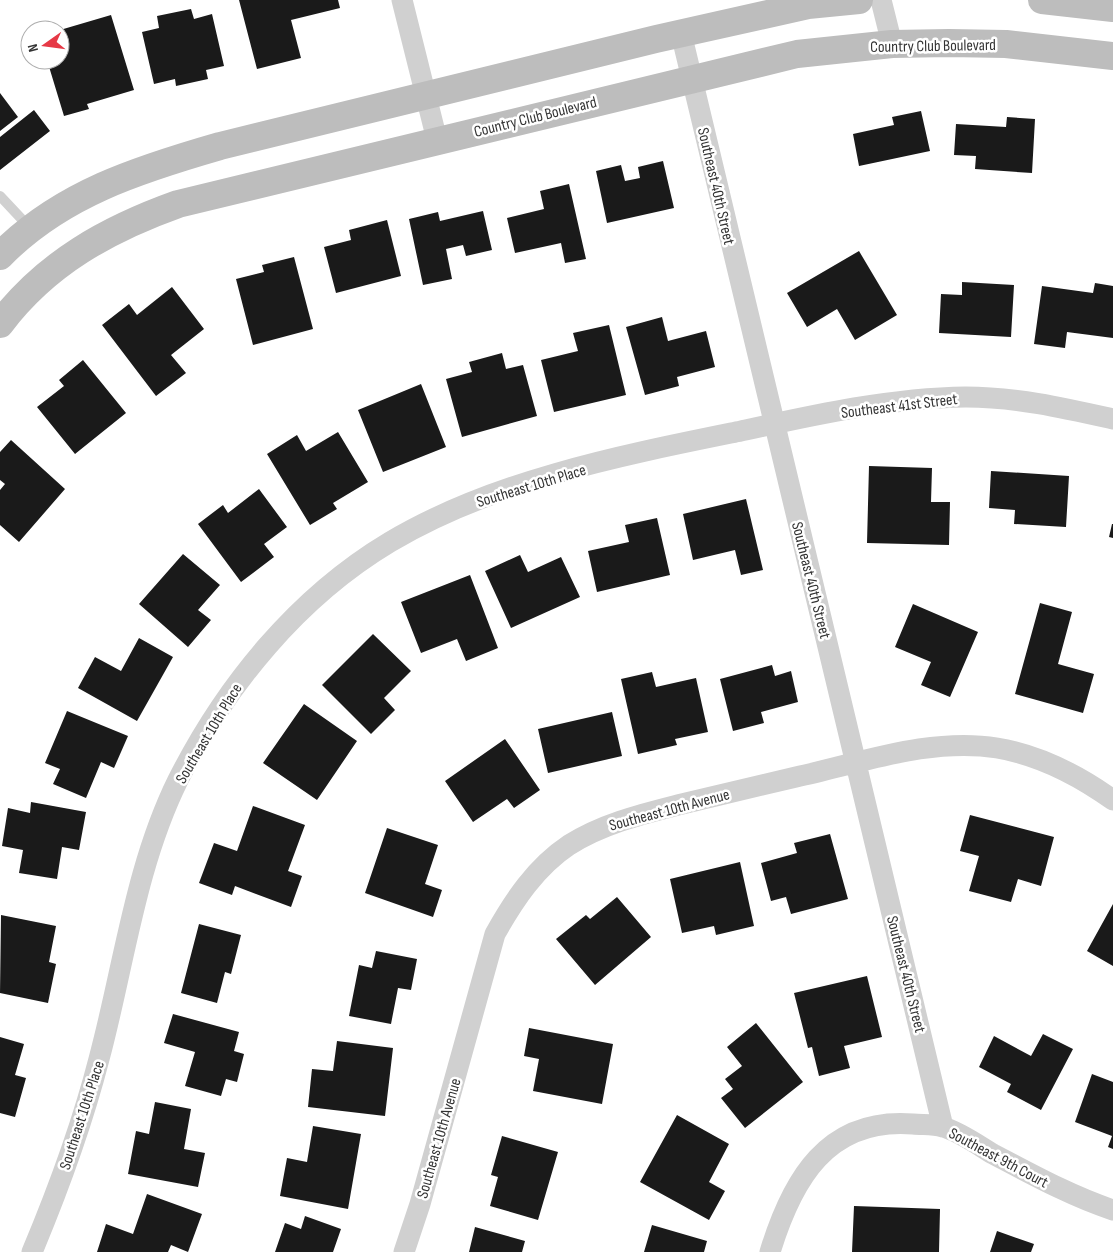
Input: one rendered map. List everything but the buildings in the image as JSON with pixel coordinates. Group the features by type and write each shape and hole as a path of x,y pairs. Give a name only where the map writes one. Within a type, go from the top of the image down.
{"main road":[{"path":"0,256 32,230 80,196 160,163 680,33 808,5 859,0"},
{"path":"1042,0 1113,8"},
{"name":"Country Club Boulevard","path":"0,324 21,300 64,261 114,230 178,204 691,78 797,54 892,44 1006,44 1113,56"}],"street":[{"path":"402,0 438,140"},
{"path":"881,0 892,44"},
{"name":"Southeast 40th Street","path":"680,33 943,1127"},
{"name":"Southeast 41st Street","path":"774,424 885,404 967,397 1008,399 1048,404 1113,419"},
{"name":"Southeast 10th Place","path":"32,1252 48,1214 85,1107 99,1058 139,892 162,817 178,781 211,722 261,653 300,612 343,575 389,543 428,522 501,492 552,475 774,424"},
{"name":"Southeast 10th Avenue","path":"404,1252 423,1194 495,934 514,901 539,870 568,846 602,827 729,792 902,753 949,746 996,748 1043,760 1085,780 1113,800"},
{"name":"Southeast 9th Court","path":"770,1252 780,1220 792,1192 809,1168 830,1146 857,1131 889,1122 943,1127 1053,1186 1113,1210"}],"lane":[{"path":"0,196 32,230"}]}
